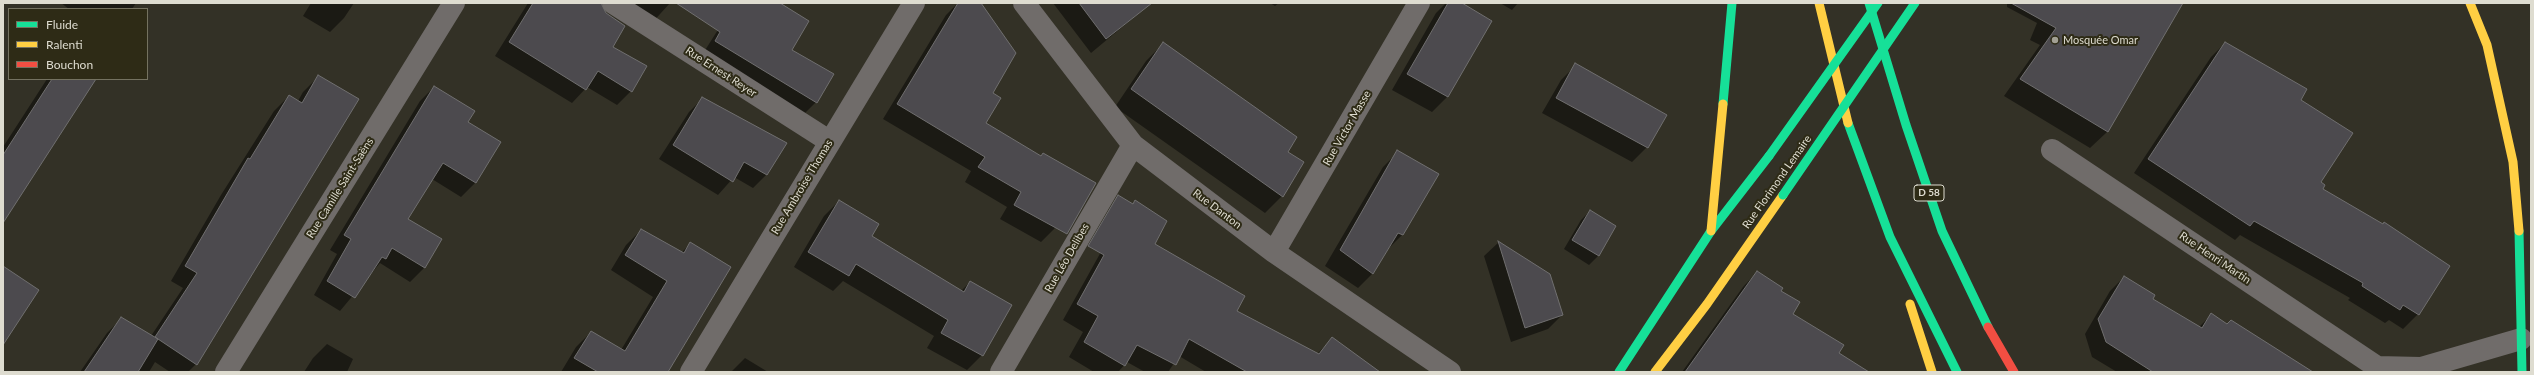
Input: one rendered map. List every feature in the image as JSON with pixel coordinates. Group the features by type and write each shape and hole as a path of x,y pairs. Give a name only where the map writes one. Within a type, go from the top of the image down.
{"main road":[{"path":"1711,231 1732,3"},
{"path":"1819,3 1852,138 1890,238 1932,372"},
{"name":"D 58","path":"1869,3 1906,125 1942,231 1989,329 2014,372"},
{"name":"Rue Florimond Lemaire","path":"1619,372 1711,231 1769,156 1878,3"},
{"name":"Rue Florimond Lemaire","path":"1655,372 1707,304 1915,3"},
{"path":"2470,3 2487,46 2513,162 2519,225 2522,372"},
{"path":"1890,238 1957,372"}],"street":[{"name":"Rue Camille Saint-Saëns","path":"226,372 454,3"},
{"name":"Rue Ernest Reyer","path":"613,3 829,142"},
{"name":"Rue Ambroise Thomas","path":"691,372 914,3"},
{"name":"Rue Danton","path":"1024,3 1133,145 1274,252 1450,372"},
{"name":"Rue Victor Masse","path":"1274,252 1419,3"},
{"name":"Rue Léo Delibes","path":"1001,372 1133,145"},
{"name":"Rue Henri Martin","path":"2052,150 2379,369"},
{"path":"2379,369 2421,368 2521,339"}],"building":[{"path":"533,3 601,3 606,13 625,26 613,47 647,66 632,92 598,71 586,90 509,42"},
{"path":"676,3 780,3 809,21 792,50 834,74 817,103 715,41 720,32"},
{"path":"958,3 981,3 1016,53 993,93 1001,98 986,123 1041,156 1043,153 1096,183 1067,234 1014,205 1021,192 978,167 985,157 897,104"},
{"path":"1079,3 1152,3 1106,39"},
{"path":"1448,3 1462,3 1492,21 1448,97 1407,74"},
{"path":"2011,3 2183,3 2108,132 2020,79 2056,28"},
{"path":"1163,42 1297,137 1288,152 1304,162 1283,197 1131,89"},
{"path":"2225,42 2307,89 2301,100 2353,133 2321,182 2325,185 2323,189 2383,224 2384,222 2450,266 2419,315 2403,305 2400,310 2362,286 2363,283 2254,221 2250,226 2148,159"},
{"path":"1575,63 1667,115 1648,148 1556,98"},
{"path":"318,75 359,99 197,365 155,337 197,273 185,266 248,158 250,159 289,95 302,103"},
{"path":"51,80 95,80 3,223 3,155"},
{"path":"434,86 475,111 468,122 501,142 476,183 443,163 408,219 442,239 425,268 392,248 386,259 382,257 355,298 327,281 351,239 344,235"},
{"path":"702,97 787,143 767,175 744,162 733,182 673,145"},
{"path":"1397,150 1439,174 1403,235 1398,233 1373,274 1340,250"},
{"path":"1118,195 1133,204 1135,200 1167,221 1155,244 1245,296 1237,311 1319,354 1332,337 1380,372 1247,372 1189,339 1176,365 1137,345 1125,366 1084,342 1098,316 1077,304 1104,255 1088,246"},
{"path":"839,200 879,224 872,236 903,255 964,292 970,281 1012,305 983,356 941,333 948,320 856,264 849,276 808,252"},
{"path":"1590,210 1616,226 1599,256 1572,240"},
{"path":"641,229 684,253 690,242 731,267 668,372 598,372 574,358 591,331 625,351 667,281 625,255"},
{"path":"1498,241 1550,274 1563,315 1525,328"},
{"path":"3,266 39,290 3,345"},
{"path":"1757,271 1783,288 1781,291 1800,302 1793,314 1844,345 1839,353 1869,372 1685,372"},
{"path":"2124,276 2155,295 2153,299 2202,328 2211,313 2227,324 2231,320 2313,372 2153,372 2106,342 2098,319"},
{"path":"121,317 158,339 138,372 84,372"}],"traffic: fast":[{"path":"1723,104 1732,3"},
{"path":"1869,3 1906,125 1942,231 1988,327"},
{"path":"1769,156 1878,3"},
{"path":"1783,195 1915,3"},
{"path":"1848,123 1890,237 1957,372"},
{"path":"1619,372 1711,231 1769,156"},
{"path":"2519,231 2522,372"}],"traffic: slow":[{"path":"1819,3 1848,123"},
{"path":"2470,3 2487,45 2513,162 2519,231"},
{"path":"1711,231 1723,104"},
{"path":"1655,372 1707,304 1783,195"},
{"path":"1910,304 1932,372"}],"traffic: jam":[{"path":"1988,327 2014,372"}],"place":[{"name":"Mosquée Omar","path":"2055,40"}]}
